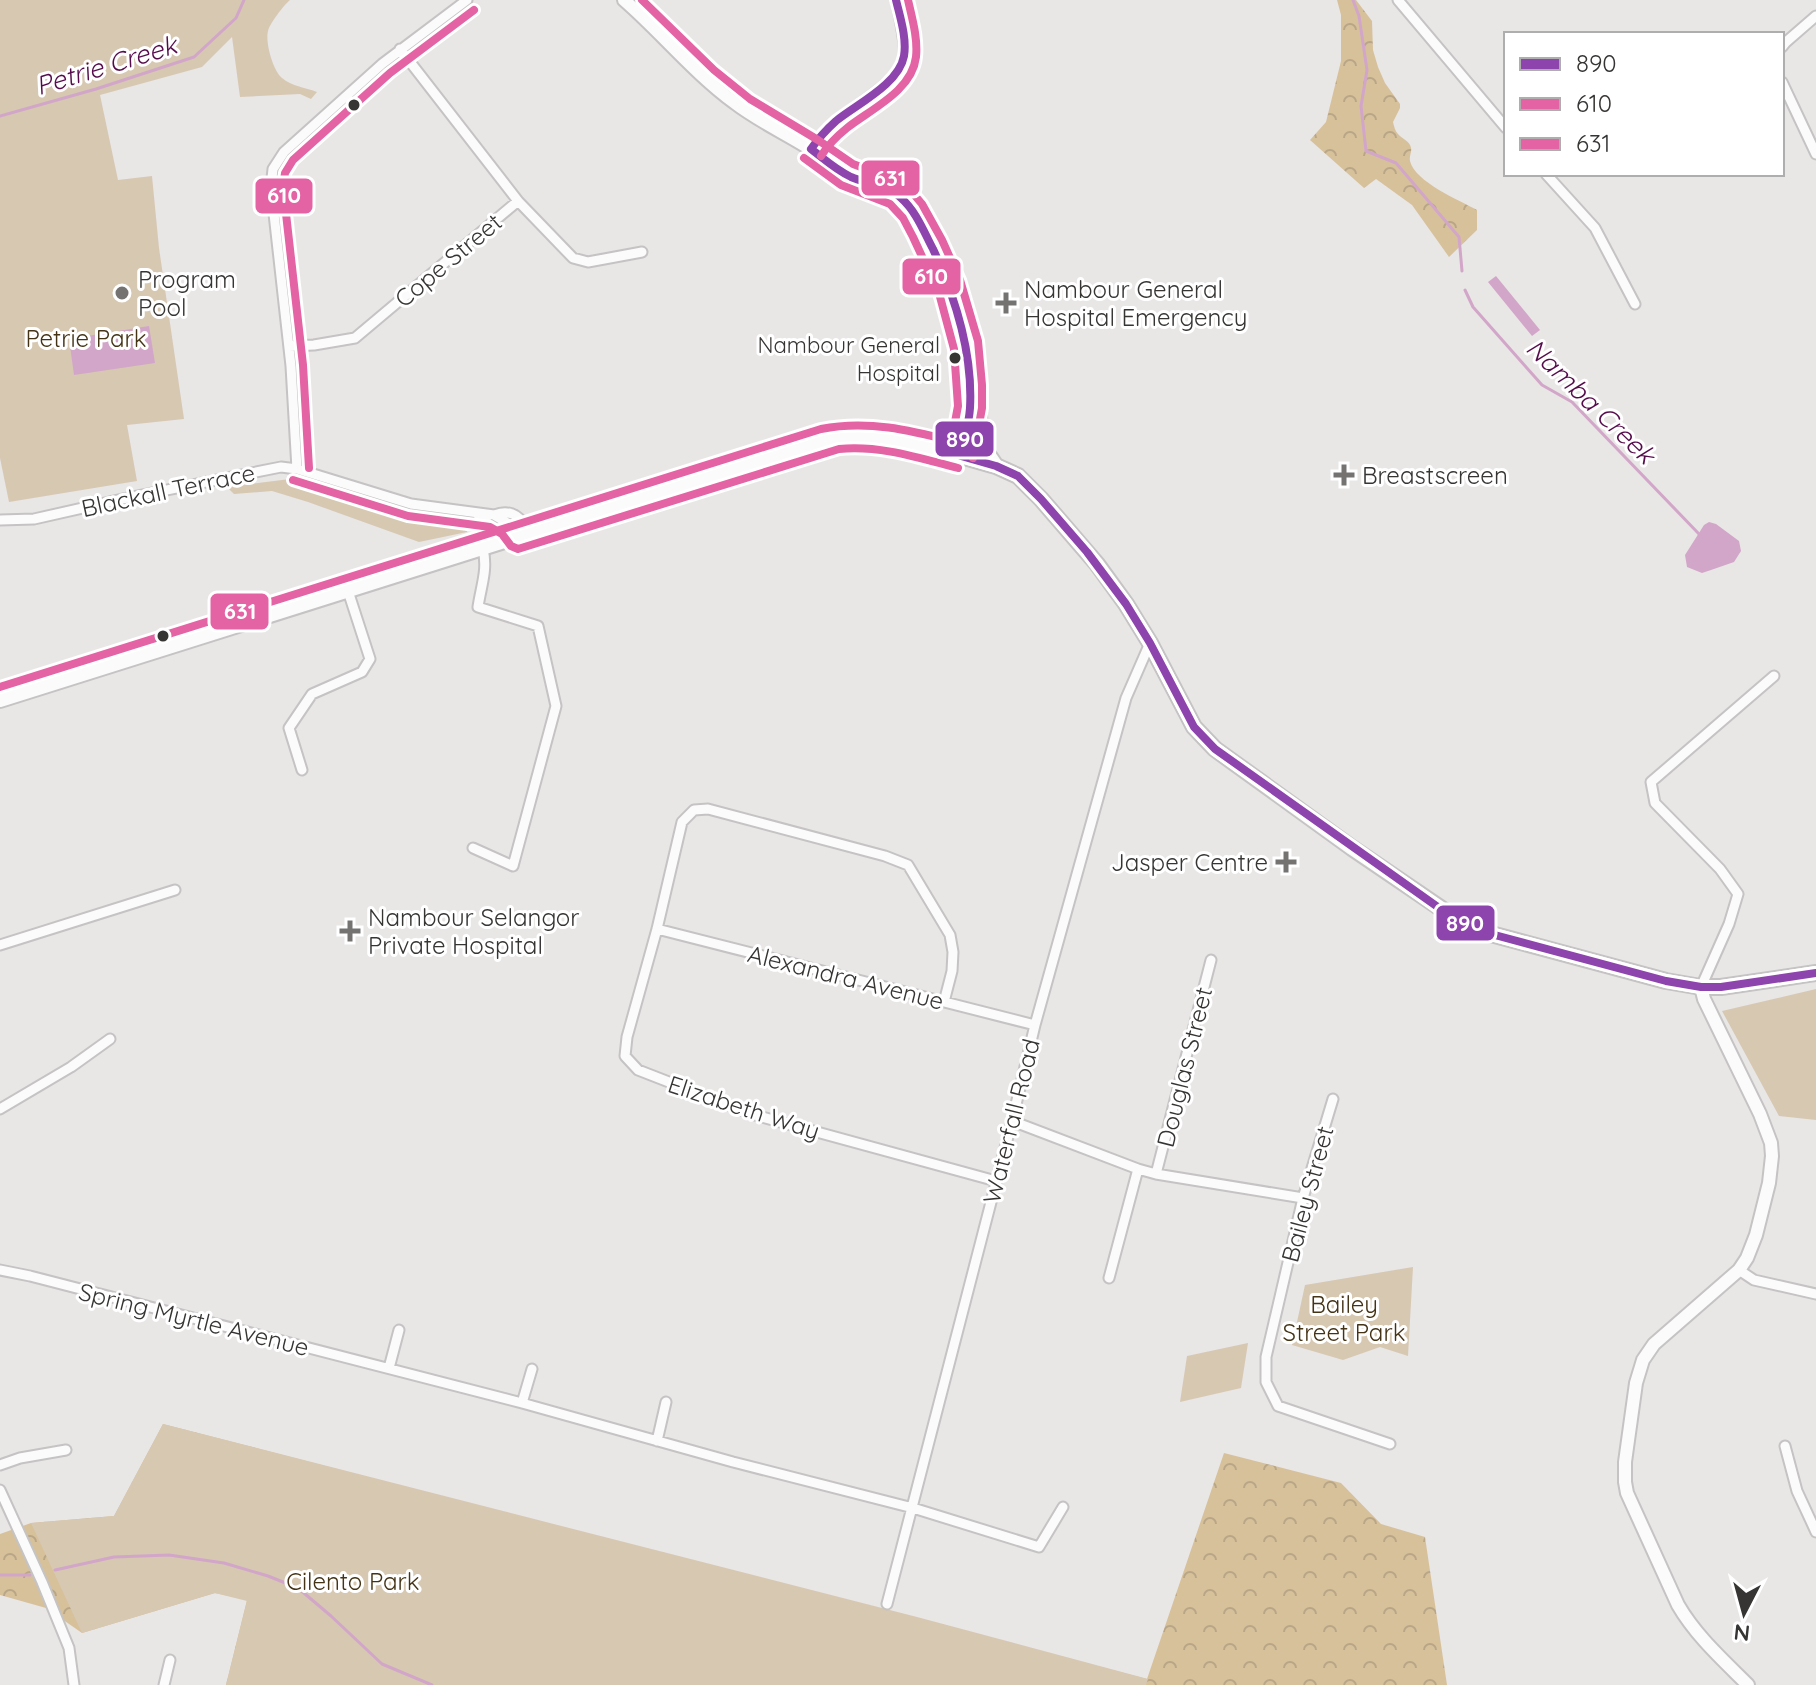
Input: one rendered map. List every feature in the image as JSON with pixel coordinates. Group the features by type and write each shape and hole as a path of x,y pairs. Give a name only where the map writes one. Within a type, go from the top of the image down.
{"main road":[{"path":"970,407 979,415 981,444 996,466"},
{"path":"0,700 837,437 880,437 961,456 1018,476 1087,552 1126,604 1194,727 1215,749 1442,910 1491,934 1666,981 1701,987 1730,986 1816,973"}],"street":[{"path":"297,469 289,346 271,187 273,169 284,152 337,103 400,49 467,0"},
{"path":"624,0 711,85 737,105 811,149 847,175 884,187 905,203 921,226 959,312 968,362 970,407 961,456"},
{"path":"811,149 836,121 899,71 904,48 896,0"},
{"path":"1398,0 1504,126"},
{"path":"1784,44 1816,16"},
{"name":"Cope Street","path":"289,346 355,338 518,201 400,49"},
{"path":"1784,86 1816,154"},
{"path":"1548,176 1595,228 1635,304"},
{"path":"518,201 573,258 588,262 642,252"},
{"name":"Blackall Terrace","path":"0,520 34,519 281,467 297,469 401,501 494,515 524,536"},
{"path":"466,554 490,533 487,522 475,513"},
{"path":"473,848 513,866 556,706 538,626 478,607 486,570 483,549"},
{"path":"302,770 289,728 312,694 362,672 370,659 348,591"},
{"name":"Waterfall Road","path":"887,1604 1035,1025 1126,698 1150,643"},
{"path":"1748,1685 1700,1637 1683,1614 1627,1493 1624,1473 1636,1383 1643,1360 1654,1344 1739,1270 1751,1248 1771,1169 1771,1143 1760,1114 1701,987 1729,924 1738,894 1720,869 1655,803 1651,782 1774,676"},
{"name":"Elizabeth Way","path":"944,1002 952,971 950,935 908,865 885,856 708,809 694,810 682,822 627,1037 625,1056 638,1070 751,1114 996,1181"},
{"path":"0,945 175,890"},
{"name":"Alexandra Avenue","path":"657,929 1035,1025"},
{"name":"Douglas Street","path":"1156,1174 1211,960"},
{"path":"0,1109 71,1067 110,1039"},
{"name":"Bailey Street","path":"1333,1099 1303,1198 1266,1357 1266,1382 1278,1406 1390,1444"},
{"path":"1012,1121 1156,1174 1303,1198"},
{"path":"1109,1278 1138,1169"},
{"name":"Spring Myrtle Avenue","path":"0,1270 522,1403 913,1508 1039,1547 1063,1507"},
{"path":"1739,1270 1754,1280 1816,1294"},
{"path":"389,1368 399,1330"},
{"path":"522,1403 532,1369"},
{"path":"657,1441 666,1402"},
{"path":"1785,1446 1797,1491 1816,1532"},
{"path":"0,1465 66,1450"},
{"path":"0,1490 69,1648 74,1685"},
{"path":"164,1685 170,1660"}],"green space":[{"name":"Petrie Park","path":"0,0 290,0 268,31 270,56 282,78 317,92 311,99 300,94 240,97 232,37 202,67 100,95 118,180 152,176 159,248 184,419 127,425 137,481 9,502 0,458"},
{"path":"1337,0 1356,0 1372,21 1373,50 1378,67 1400,104 1394,127 1410,146 1410,161 1414,169 1439,190 1477,210 1477,230 1449,257 1412,205 1376,179 1364,188 1310,140 1326,122 1341,61 1341,15"},
{"path":"298,478 412,516 465,522 467,532 419,542 272,491 234,494 227,487"},
{"path":"1816,989 1816,1120 1779,1116 1722,1011"},
{"name":"Bailey Street Park","path":"1413,1267 1408,1356 1380,1347 1343,1360 1292,1345 1305,1285"},
{"path":"1248,1343 1241,1388 1180,1402 1187,1356"},
{"name":"Cilento Park","path":"163,1424 1147,1679 1224,1453 1341,1483 1381,1524 1425,1537 1447,1685 226,1685 247,1600 215,1593 82,1633 46,1608 0,1595 0,1534 31,1523 114,1516"},
{"name":"Cilento Park","path":"163,1424 1148,1679 1146,1685 226,1685 247,1601 215,1593 82,1633 31,1523 114,1516"}],"shaded area":[{"path":"1496,276 1540,330 1532,336 1488,282"},
{"path":"149,326 155,363 74,375 69,339"},
{"path":"1709,522 1739,541 1741,551 1734,562 1702,573 1687,567 1685,555"}],"waterway":[{"name":"Petrie Creek","path":"0,116 194,57 236,18 244,0"},
{"name":"Namba Creek","path":"1353,0 1359,16 1367,70 1361,106 1366,151 1396,163 1459,237 1462,271"},
{"name":"Namba Creek","path":"1465,290 1473,307 1542,385 1572,402 1699,534"},
{"path":"55,1570 114,1557 169,1555 224,1563 268,1576 298,1588 382,1664 432,1685"},
{"path":"0,1575 30,1575"}],"transit line":[{"name":"631","path":"642,0 714,70 750,99 853,164 898,181 922,204 960,280 978,341 982,408 973,458"},
{"name":"890","path":"811,149 833,124 876,93 901,66 905,42 896,0"},
{"name":"610","path":"821,156 840,134 889,98 907,80 916,57 908,0"},
{"name":"610","path":"309,468 303,365 283,187 285,173 293,160 390,73 474,10"},
{"name":"890","path":"811,149 846,174 896,194 915,215 949,287 966,347 970,408 961,456 1018,476 1087,552 1126,604 1150,643 1194,727 1215,749 1442,910 1491,934 1666,981 1701,987 1721,987 1816,973"},
{"name":"610","path":"804,158 841,185 890,204 903,218 913,237 939,293 954,349 958,406 949,454"},
{"name":"631","path":"0,687 821,429 876,426 964,444"},
{"name":"610","path":"293,480 408,516 490,527 518,549 839,449 884,451 958,468"}],"place":[{"name":"Program Pool","path":"122,293"},
{"name":"Nambour General Hospital Emergency","path":"1006,303"},
{"name":"Nambour General Hospital","path":"955,358"},
{"name":"Breastscreen","path":"1344,475"},
{"name":"Jasper Centre","path":"1286,862"},
{"name":"Nambour Selangor Private Hospital","path":"350,931"}]}
